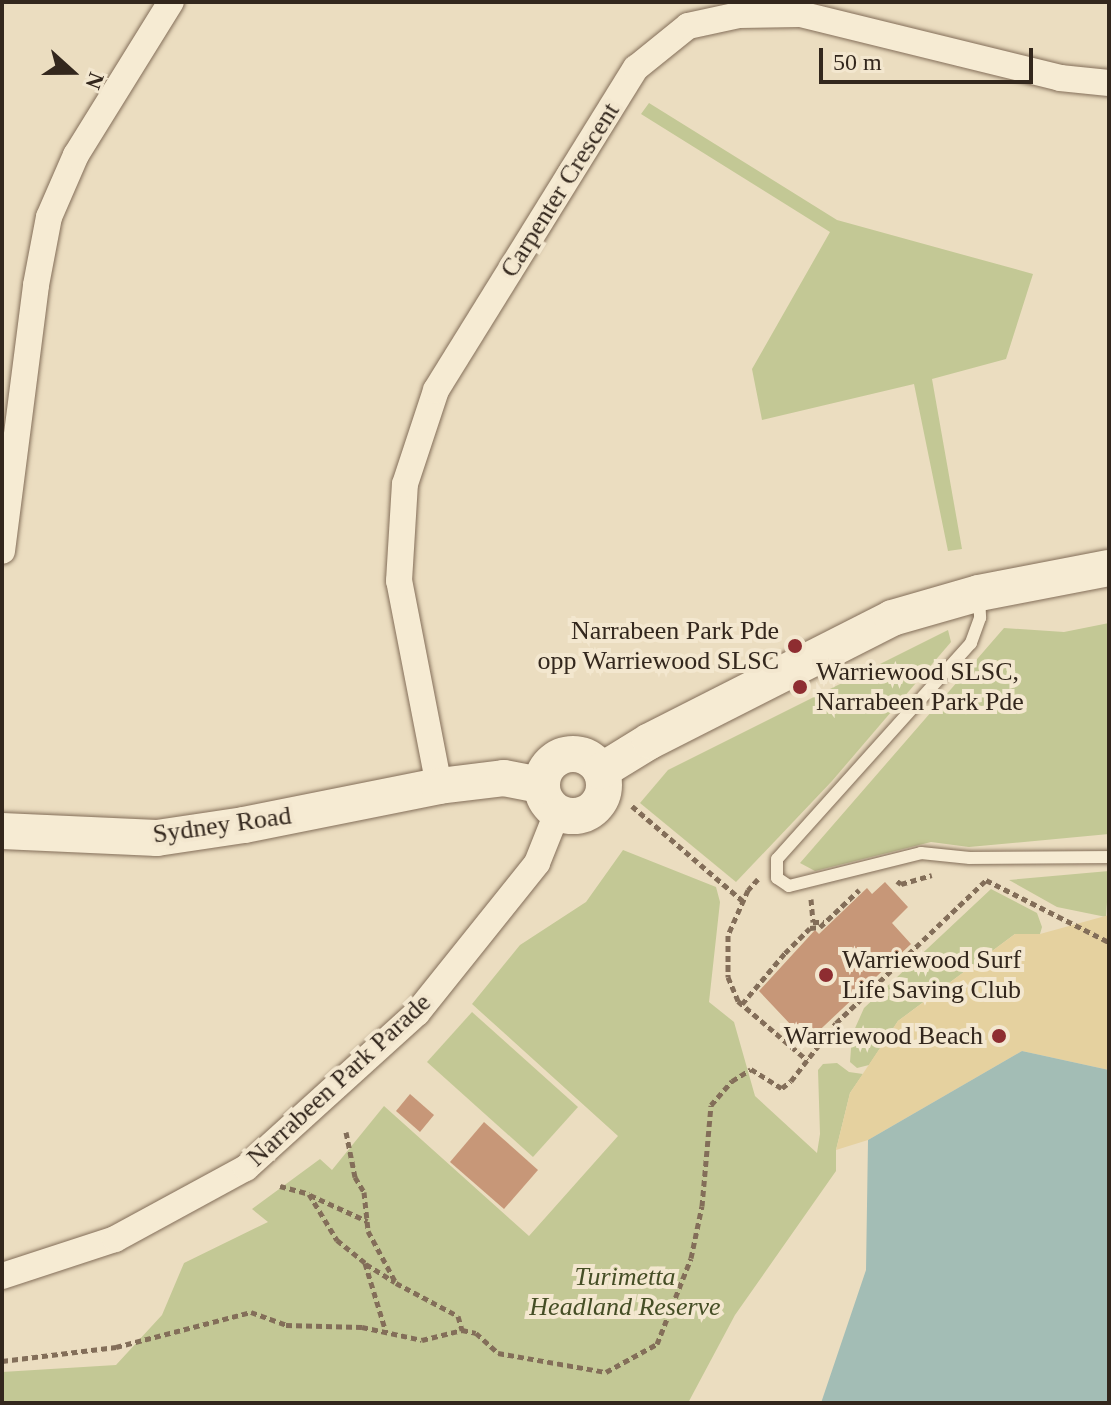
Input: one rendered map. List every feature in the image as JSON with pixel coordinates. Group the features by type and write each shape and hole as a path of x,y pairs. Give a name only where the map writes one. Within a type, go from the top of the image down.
{"street":[{"path":"2,551 36,285 49,217 76,155 171,2"},
{"name":"Carpenter Crescent","path":"439,786 399,581 405,484 436,390 636,68 688,26 739,15 800,14 1060,78 1109,83"},
{"path":"439,786 504,778 549,799 576,817 594,809 604,791 601,771 650,741 892,618 979,593 1109,568"},
{"name":"Narrabeen Park Parade","path":"2,1276 115,1239 246,1168 417,1013 537,863 549,799 548,765 566,755 586,757 601,771"},
{"name":"Sydney Road","path":"2,831 157,838 232,827 439,786"}],"lane":[{"path":"979,593 980,618 971,643 777,859 777,878 789,886 921,853 970,858 1109,857"}],"path":[{"path":"632,806 743,901"},
{"path":"777,859 748,890 728,935 728,977 742,1004 807,1060"},
{"path":"2,1361 116,1347 251,1312 286,1325 362,1327 422,1340 462,1330 476,1333 498,1353 606,1372 657,1344 691,1258 702,1206 711,1105 732,1081 751,1069 782,1088 799,1072 836,1023 986,880 1109,942"},
{"path":"742,1004 810,928 820,927 827,920 813,922 809,881"},
{"path":"346,1132 355,1177 364,1192 368,1231 396,1283"},
{"path":"280,1186 309,1194 367,1221"},
{"path":"309,1194 337,1240 396,1283 458,1316 462,1330"},
{"path":"365,1263 386,1332"}],"green space":[{"path":"649,103 837,220 1033,274 1006,359 932,379 962,549 948,551 914,384 762,420 752,369 830,232 641,114"},
{"path":"1109,623 1109,834 969,847 931,842 815,871 800,863 1004,628 1064,632"},
{"path":"948,630 951,642 832,781 736,882 640,803 668,770"},
{"name":"Turimetta Headland Reserve","path":"623,850 716,887 720,902 709,1002 734,1022 755,1096 817,1153 820,1134 818,1070 823,1064 837,1063 849,1072 863,1074 850,1093 836,1150 836,1171 735,1315 688,1403 2,1403 2,1372 116,1365 162,1315 184,1263 268,1222 252,1209 320,1159 332,1170 384,1106 529,1236 618,1136 472,1004 520,945 586,902"},
{"path":"1109,871 1106,917 1057,907 1009,880"},
{"path":"991,889 1037,913 1042,927 1040,934 1015,934 898,1021 869,1065 857,1068 850,1062 852,1035 864,1008"},
{"path":"472,1012 578,1107 533,1157 427,1062"}],"sand":[{"name":"Warriewood Beach","path":"1109,915 1109,1070 1022,1051 868,1140 836,1150 850,1093 898,1021 1015,934 1040,934"}],"water":[{"path":"1022,1051 1109,1070 1109,1403 821,1403 866,1270 868,1140"}],"building":[{"name":"Warriewood Surf Life Saving Club","path":"885,882 908,907 892,923 911,944 807,1042 759,991 815,930 819,934 867,888 872,894"},
{"path":"410,1094 434,1115 420,1132 396,1111"},
{"path":"484,1122 538,1170 504,1209 450,1162"}],"place":[{"name":"Narrabeen Park Pde opp Warriewood SLSC","path":"795,646"},
{"name":"Warriewood SLSC, Narrabeen Park Pde","path":"800,687"},
{"name":"Warriewood Surf Life Saving Club","path":"826,975"},
{"name":"Warriewood Beach","path":"999,1036"}]}
